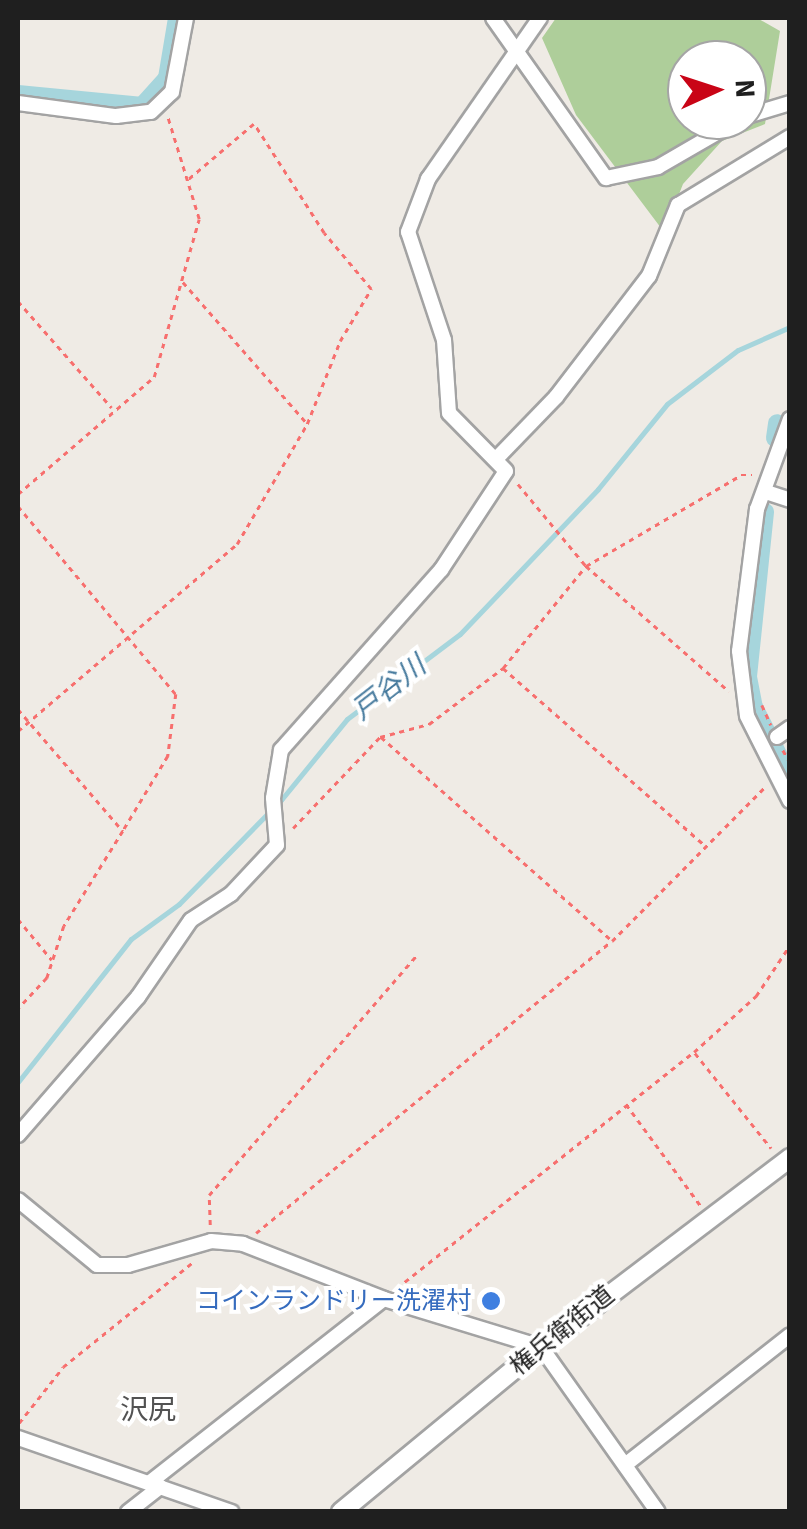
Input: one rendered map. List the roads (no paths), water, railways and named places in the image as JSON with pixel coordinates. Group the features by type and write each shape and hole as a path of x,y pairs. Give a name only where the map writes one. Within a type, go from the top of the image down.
{"street":[{"path":"18,103 138,116 163,103 172,92 186,18"},
{"path":"493,18 606,178 658,167 705,140"},
{"path":"501,465 449,413 444,340 408,232 428,179 540,18"},
{"path":"18,1135 138,998 190,920 231,894 277,845 273,798 281,750 441,570 501,465 649,276 678,205 790,137"},
{"path":"790,419 758,508 738,651 747,716 790,801"},
{"path":"766,492 790,500"},
{"name":"権兵衛街道","path":"341,1512 541,1347 786,1160"},
{"path":"18,1200 97,1265 128,1265 210,1241 235,1243 384,1299 541,1347 658,1512"},
{"path":"128,1512 154,1485 384,1299"},
{"path":"626,1464 790,1335"},
{"path":"18,1438 232,1512"}],"waterway":[{"path":"18,94 142,106 167,78 177,18"},
{"name":"戸谷川","path":"18,1082 131,939 179,904 281,800 347,719 460,634 598,489 667,404 738,350 790,327"},
{"path":"775,438 777,423"},
{"path":"765,512 748,677 754,707 790,778"}],"place":[{"name":"コインランドリー洗濯村","path":"491,1301"}],"district":[{"name":"沢尻","path":"148,1410"}]}
